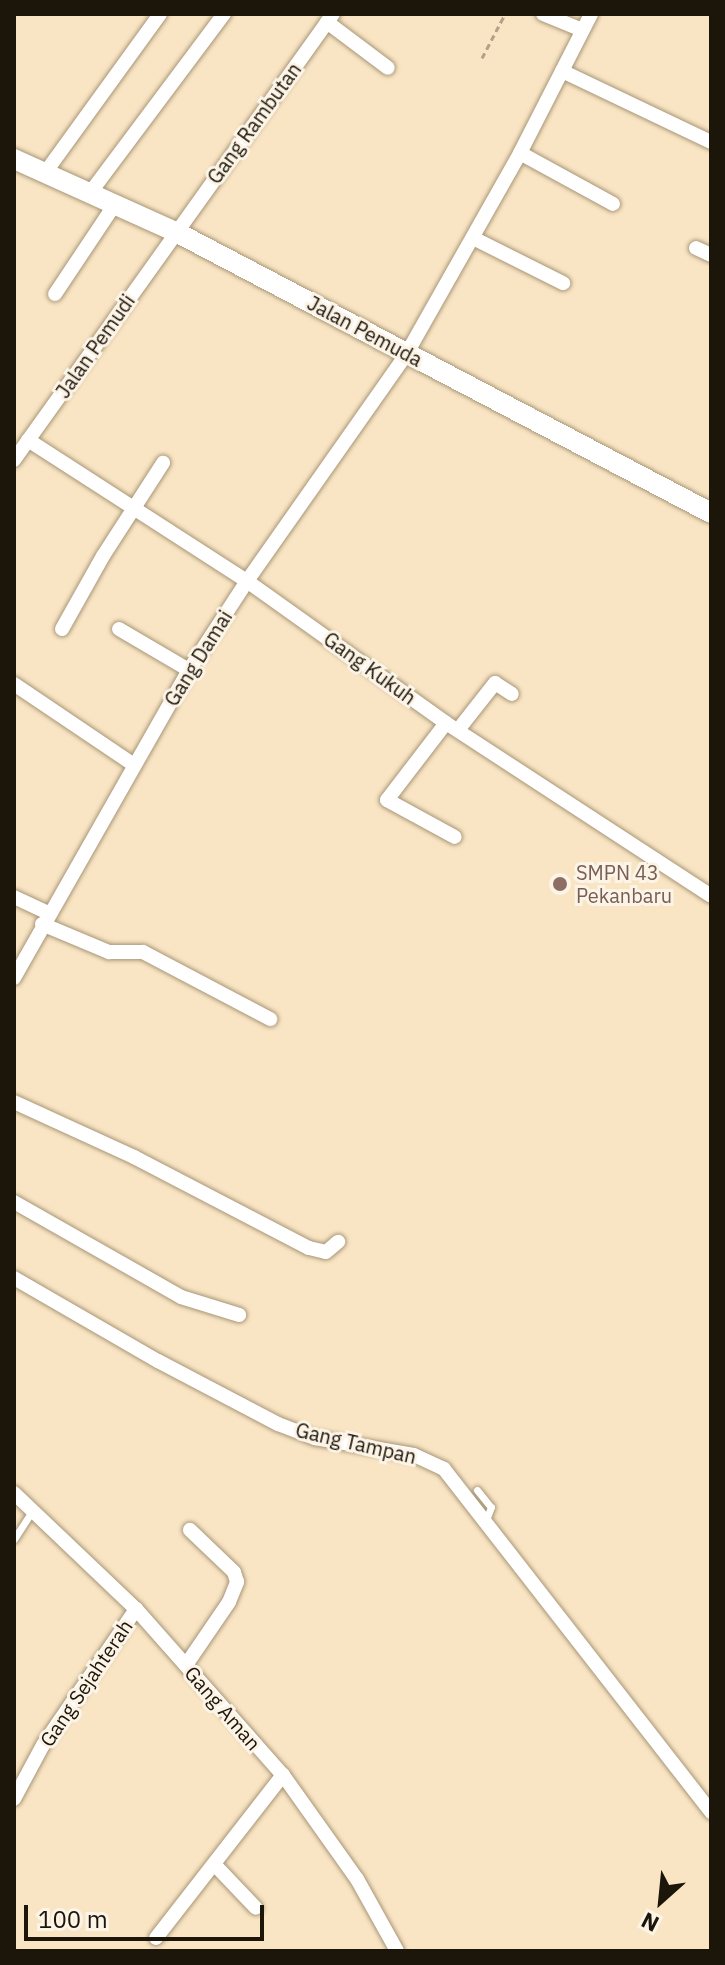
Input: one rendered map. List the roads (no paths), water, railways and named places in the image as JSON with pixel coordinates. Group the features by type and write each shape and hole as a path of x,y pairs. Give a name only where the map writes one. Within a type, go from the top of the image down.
{"main road":[{"name":"Jalan Pemuda","path":"14,159 176,232 711,513"}],"street":[{"path":"45,173 160,14"},
{"path":"90,193 224,14"},
{"path":"543,14 582,30"},
{"name":"Gang Damai","path":"14,978 189,670 247,581 407,353 520,153 591,14"},
{"path":"330,18 388,68"},
{"name":"Gang Rambutan","path":"176,232 330,18"},
{"path":"562,71 711,142"},
{"path":"520,153 613,204"},
{"path":"55,294 115,204"},
{"name":"Jalan Pemudi","path":"14,460 176,232"},
{"path":"473,238 563,283"},
{"path":"696,248 711,255"},
{"name":"Gang Kukuh","path":"28,440 247,581 452,726 711,896"},
{"path":"62,629 103,556 163,463"},
{"path":"119,629 189,670"},
{"path":"455,837 387,800 452,726 495,683 512,694"},
{"path":"14,684 134,765"},
{"path":"14,897 109,952 143,952 270,1019"},
{"path":"14,1102 134,1157 309,1248 326,1252 338,1242"},
{"path":"14,1202 181,1297 239,1315"},
{"name":"Gang Tampan","path":"14,1278 158,1361 278,1424 315,1438 388,1449 434,1462 444,1469 711,1812"},
{"name":"Gang Aman","path":"14,1493 136,1609 283,1775 357,1879 397,1951"},
{"path":"186,1665 229,1602 237,1582 234,1572 190,1530"},
{"name":"Gang Sejahterah","path":"14,1799 43,1745 136,1609"},
{"path":"156,1938 283,1775"},
{"path":"215,1865 256,1908"}],"lane":[{"path":"477,1490 491,1507 486,1520"},
{"path":"14,1539 33,1509"}],"place":[{"name":"SMPN 43 Pekanbaru","path":"560,884"}]}
